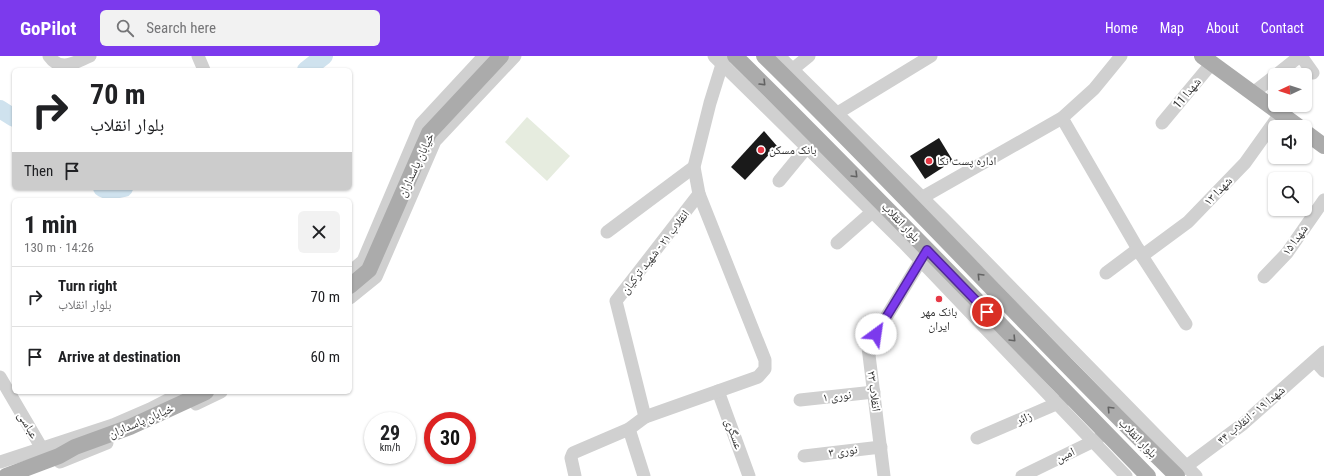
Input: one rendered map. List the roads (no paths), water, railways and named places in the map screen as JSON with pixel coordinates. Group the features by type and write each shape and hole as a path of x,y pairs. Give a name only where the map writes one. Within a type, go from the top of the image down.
{"main road":[{"name":"خیابان پاسداران","path":"352,284 369,270 429,133 500,56"},
{"name":"بلوار انقلاب","path":"764,56 832,116 917,201 1039,336 1180,472"},
{"name":"بلوار انقلاب","path":"724,58 811,141 924,255 1026,352 1148,476"},
{"path":"1207,60 1288,120"},
{"path":"1312,137 1324,146"},
{"path":"1026,352 1032,352 1038,348 1040,343 1039,336"},
{"name":"خیابان پاسداران","path":"76,447 130,427 202,394"},
{"path":"0,468 43,450 76,447"},
{"path":"6,476 59,456 76,447"}],"street":[{"path":"49,56 57,64 65,66 90,56"},
{"path":"198,56 203,68"},
{"path":"352,270 362,262 421,124 484,56"},
{"path":"352,296 376,277 435,141 514,56"},
{"path":"779,56 832,116 931,56"},
{"path":"792,69 809,56"},
{"path":"1121,56 1094,89 1062,118 917,201 1180,472 1196,476"},
{"path":"1285,68 1301,56 1313,73"},
{"path":"575,476 571,458 573,453 629,429 646,417 758,377 765,369 765,360 699,194 694,167 710,103 724,58"},
{"name":"شهدا 11","path":"1162,123 1207,60"},
{"path":"1253,94 1268,81"},
{"name":"شهدا ۱۳","path":"1106,273 1188,222 1245,163 1280,114"},
{"path":"1062,118 1140,252 1186,324"},
{"path":"779,181 811,141"},
{"path":"607,232 694,167"},
{"name":"انقلاب ۲۱ - شهید ترکیان","path":"646,417 616,301 699,194"},
{"name":"شهدا ۱۵","path":"1264,277 1287,253 1324,200"},
{"path":"837,243 878,207"},
{"path":"924,255 1118,473"},
{"name":"انقلاب ۲۳","path":"884,476 868,347 924,255"},
{"path":"1319,357 1324,371"},
{"name":"شهدا ۱۹ - انقلاب ۴۴","path":"1180,472 1243,424 1319,357"},
{"name":"عباسی","path":"0,377 12,392"},
{"name":"عسگری","path":"718,391 749,476"},
{"name":"نوری ۱","path":"800,400 874,392"},
{"name":"عباسی","path":"14,394 43,450"},
{"path":"0,462 43,450 113,425 150,409 179,394"},
{"path":"23,476 146,428 217,394"},
{"name":"زائر","path":"977,438 1071,397"},
{"path":"629,429 644,476"},
{"name":"امین","path":"1022,476 1107,434"},
{"name":"نوری ۳","path":"804,456 881,447"},
{"path":"1118,473 1124,451"}],"waterway":[{"path":"309,68 324,56"},
{"path":"0,109 12,117"},
{"path":"107,190 114,190"}],"place":[{"name":"بانک مسکن","path":"761,150"},
{"name":"اداره پست نکا","path":"929,161"},
{"name":"بانک مهر ایران","path":"939,299"}]}
